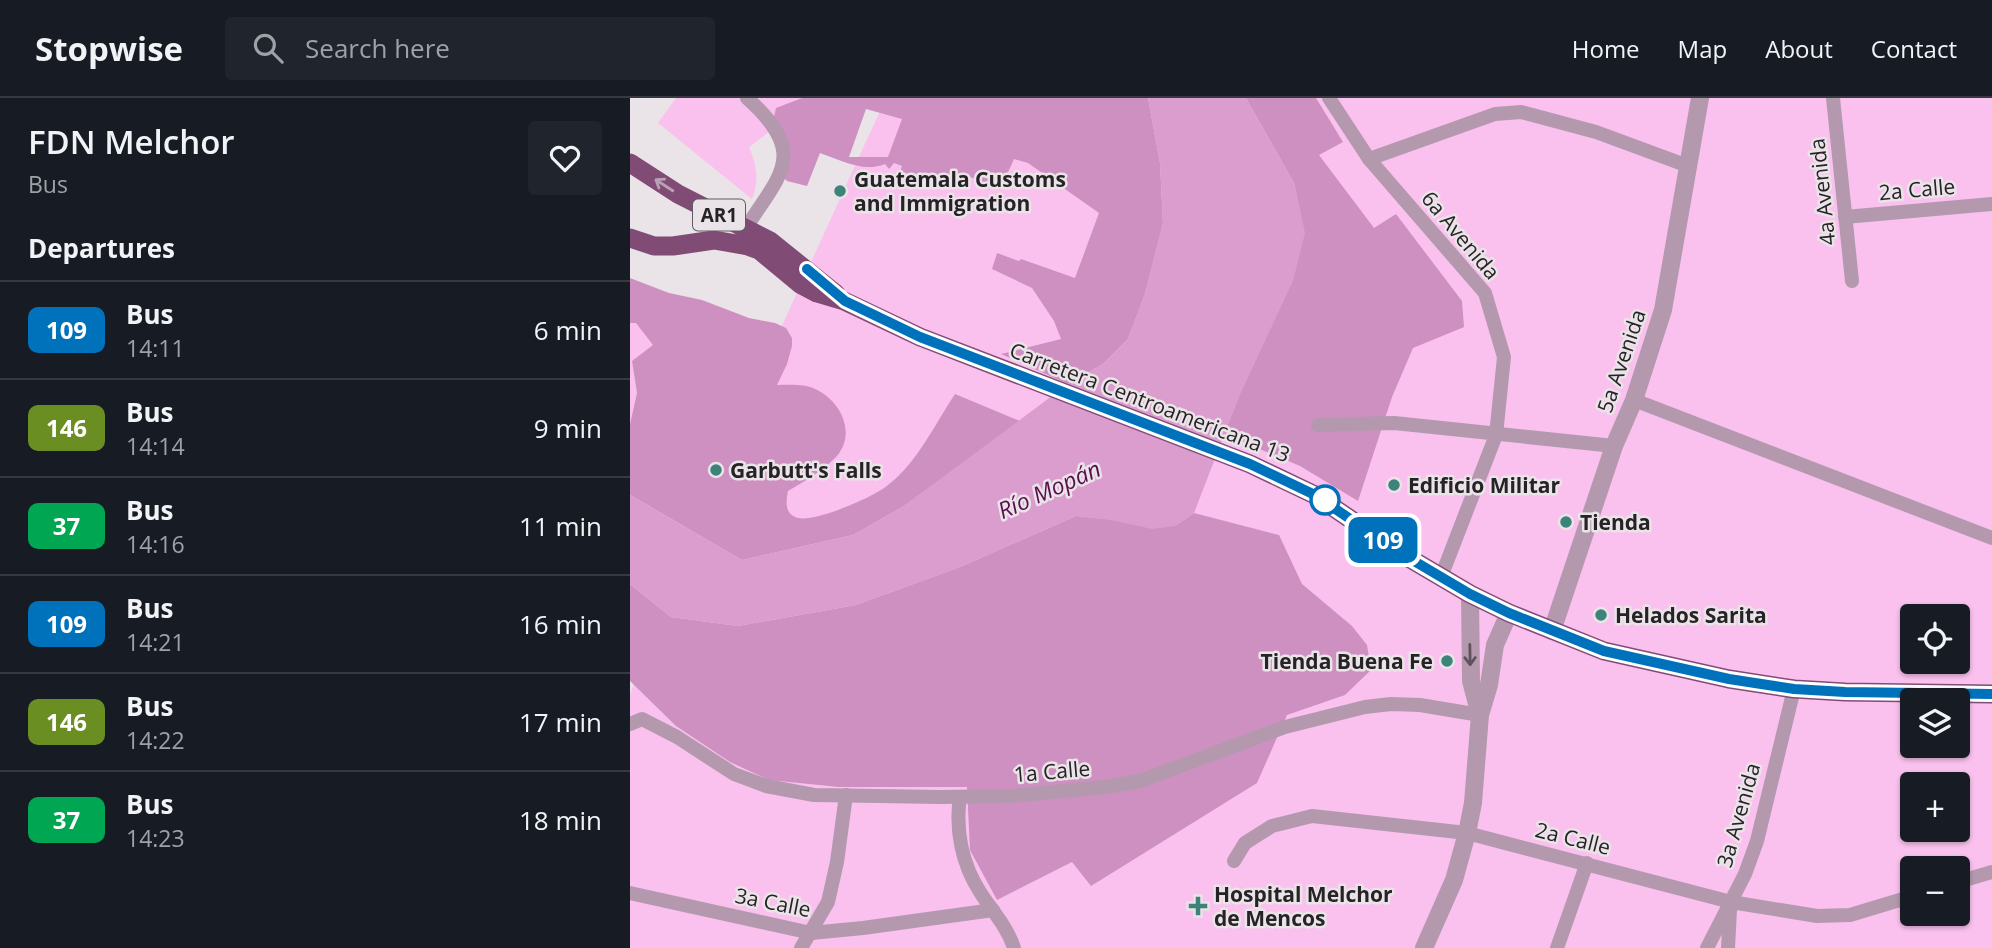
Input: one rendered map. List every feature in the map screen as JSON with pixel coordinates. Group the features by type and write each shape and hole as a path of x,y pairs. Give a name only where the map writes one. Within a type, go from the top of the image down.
{"highway":[{"name":"AR1","path":"630,163 741,236"},
{"name":"AR1","path":"630,238 654,246 673,246 741,236"},
{"name":"Carretera Centroamericana 13","path":"741,236 803,276 817,293 845,301 920,337 1250,464 1315,495 1397,551 1470,594 1552,631 1618,654 1729,679 1794,689 1992,694"}],"street":[{"path":"741,236 771,192 783,166 782,143 774,126 747,98"},
{"name":"6a Avenida","path":"1329,98 1368,159 1485,293 1504,357 1496,435 1441,577"},
{"name":"5a Avenida","path":"1552,631 1663,310 1700,98"},
{"name":"4a Avenida","path":"1833,98 1852,281"},
{"path":"1368,159 1495,114 1521,112 1596,131 1688,166"},
{"name":"2a Calle","path":"1845,216 1992,204"},
{"path":"1634,400 1992,538"},
{"path":"1318,425 1394,423 1614,446"},
{"path":"1470,594 1471,681 1480,715"},
{"path":"1424,948 1454,880 1467,833 1473,803 1480,715 1489,685 1495,645 1509,613"},
{"name":"3a Avenida","path":"1707,948 1731,902 1757,841 1794,689"},
{"name":"1a Calle","path":"631,723 642,719 677,737 716,765 750,782 805,794 960,797 1065,791 1140,781 1285,727 1365,707 1420,705 1480,715"},
{"path":"801,948 828,902 846,795"},
{"path":"960,797 957,813 960,845 979,890 1009,933 1014,948"},
{"name":"2a Calle","path":"1234,861 1245,843 1272,826 1312,816 1467,833 1731,902 1817,916 1850,915 1900,900"},
{"path":"1557,948 1587,863"},
{"path":"1970,879 1992,872"},
{"name":"3a Calle","path":"630,892 811,933 844,931 993,910"},
{"path":"1728,948 1731,902"}],"shaded area":[{"path":"676,98 802,98 790,104 776,127 749,147 756,172 752,199 658,123"},
{"path":"802,98 1148,98 1160,163 1163,223 1145,294 1128,339 1103,364 1068,384 1001,354 1061,339 1054,321 1032,288 992,269 997,253 1075,278 1099,213 1028,163 1014,159 1000,190 968,176 940,178 925,173 922,180 900,172 902,166 894,163 889,169 885,164 860,166 820,153 807,186 787,181 783,177 774,117 776,108","holes":["866,109 902,119 888,157 849,157"]},
{"path":"886,98 1992,98 1992,948 630,948 630,694 716,470"},
{"path":"1246,98 1316,98 1343,142 1319,155 1374,228 1396,214 1462,301 1464,327 1413,348 1392,397 1358,501 1300,466 1224,434 1238,399 1295,185"},
{"path":"630,278 669,293 702,300 749,318 786,328 792,338 792,346 777,385 810,387 829,398 842,416 846,436 837,456 820,471 788,491 788,510 798,518 818,516 844,508 888,485 917,454 955,394 1020,421 904,506 853,535 742,560 630,495 630,424 637,393 632,361 653,345 636,323 630,323"},
{"path":"636,322 654,346 632,361 637,393 630,424 630,323"},
{"path":"1194,513 1279,535 1302,584 1352,626 1367,645 1371,670 1345,695 1287,715 1257,783 1091,886 1072,862 997,900 970,850 967,787 839,787 769,780 730,762 676,726 630,681 630,584 671,617 738,626 856,605 960,567 1076,516 1175,526"}],"water":[{"name":"Río Mopán","path":"1148,98 1246,98 1295,185 1305,233 1293,281 1238,399 1194,513 1175,526 1152,529 1076,516 960,567 856,605 738,626 671,617 630,584 630,495 742,560 853,535 904,506 1068,384 1103,364 1128,339 1145,294 1163,223 1160,163"}],"bus line":[{"name":"109","path":"807,269 845,301 920,337 1250,464 1294,484 1338,509 1397,551 1470,594 1509,613 1604,651 1729,679 1794,689 1992,694"}],"place":[{"name":"Guatemala Customs and Immigration","path":"840,191"},
{"name":"Garbutt's Falls","path":"716,470"},
{"name":"Edificio Militar","path":"1394,485"},
{"name":"Tienda","path":"1566,522"},
{"name":"Helados Sarita","path":"1601,615"},
{"name":"Tienda Buena Fe","path":"1447,661"},
{"name":"Hospital Melchor de Mencos","path":"1198,906"}]}
